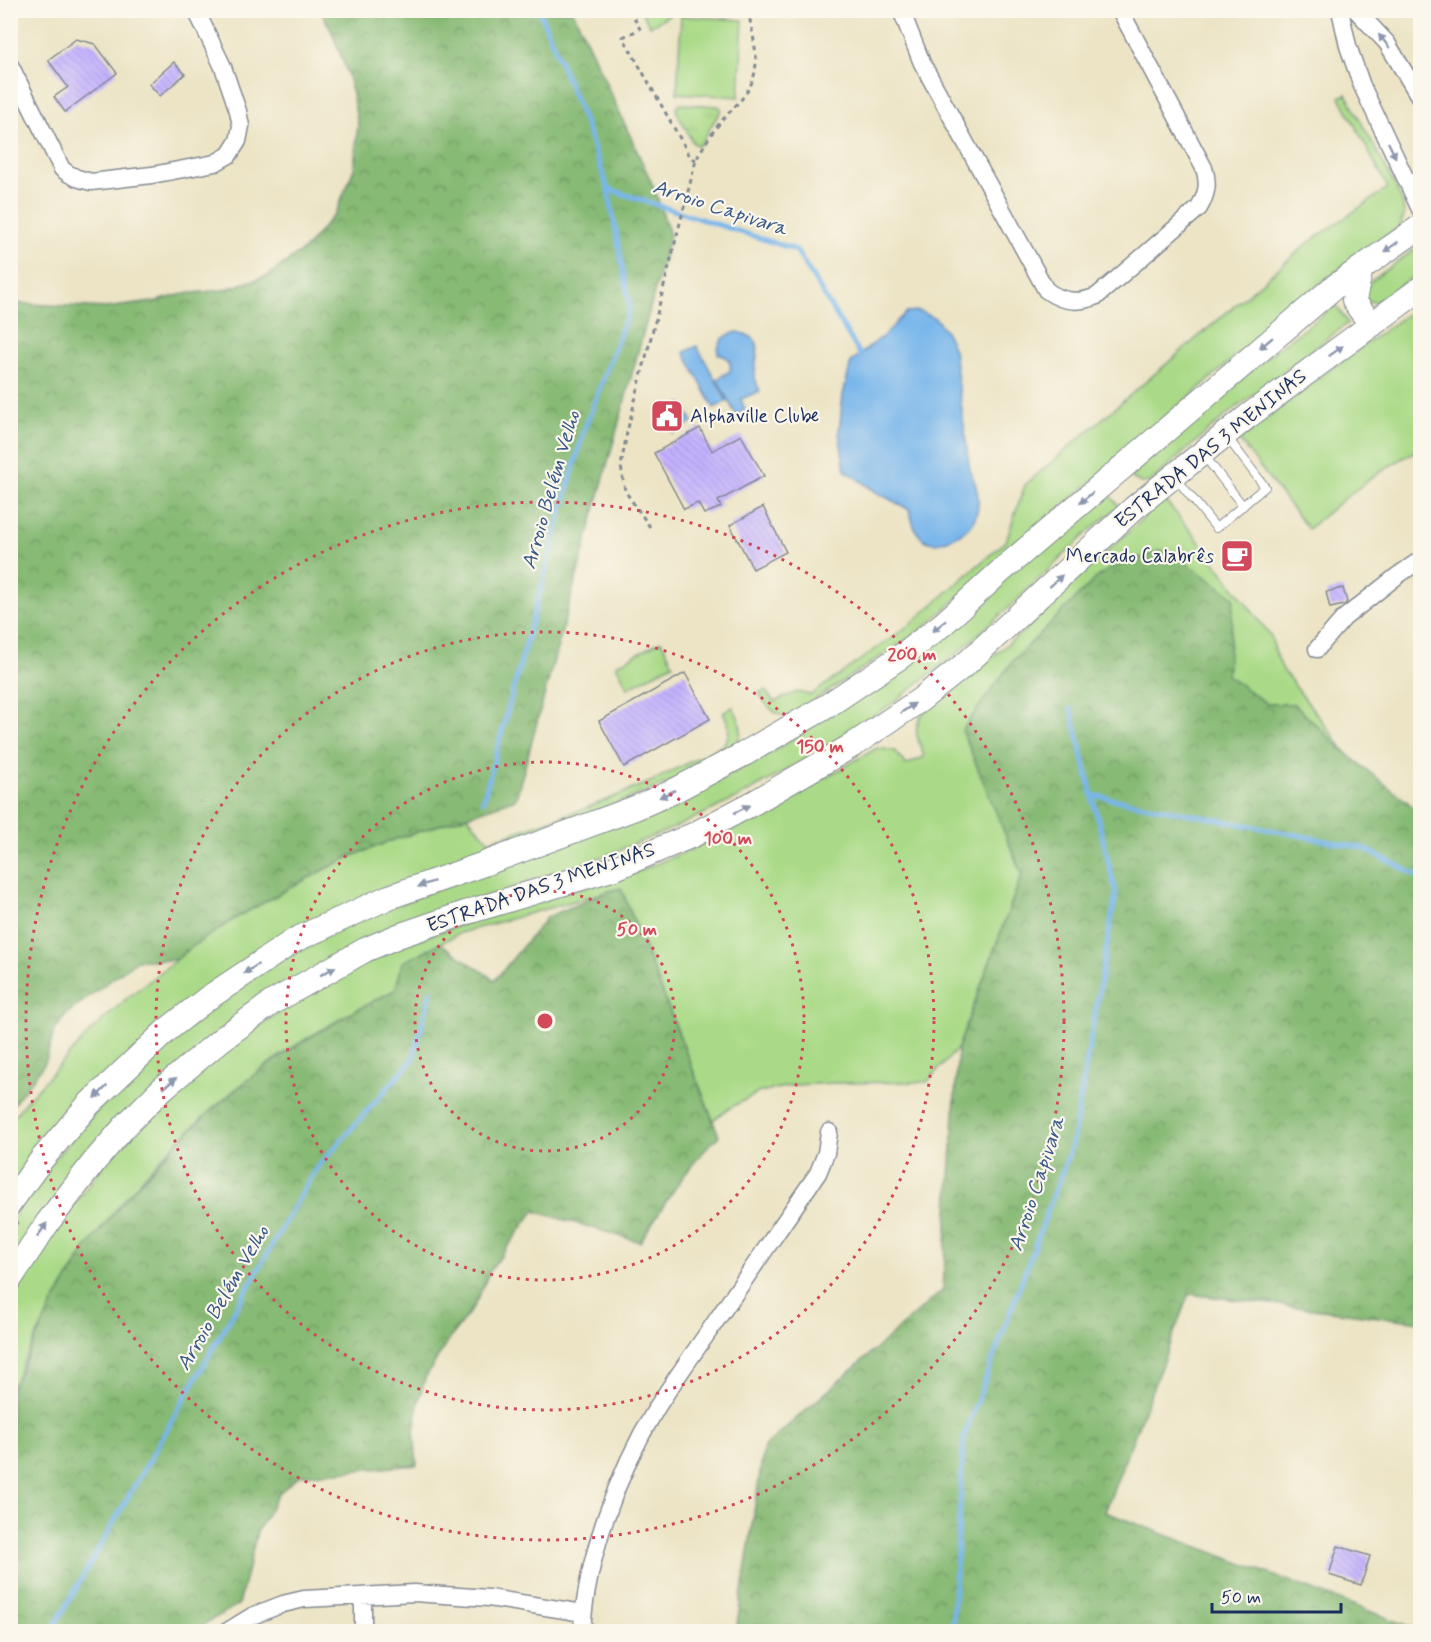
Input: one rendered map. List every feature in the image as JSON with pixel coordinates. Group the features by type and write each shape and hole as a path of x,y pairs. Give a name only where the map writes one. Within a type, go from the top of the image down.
{"main road":[{"name":"ESTRADA DAS 3 MENINAS","path":"10,1203 42,1160 89,1104 167,1030 227,985 295,940 389,897 635,808 710,773 827,706 900,657 943,624 1002,570 1334,287 1420,227"},
{"path":"1361,268 1354,300 1372,325"},
{"name":"ESTRADA DAS 3 MENINAS","path":"10,1279 48,1222 126,1125 171,1082 222,1039 273,1002 365,950 398,936 471,911 615,868 693,834 755,802 853,745 920,700 968,662 1134,508 1225,434 1420,289"},
{"path":"1107,480 1134,508"}],"street":[{"path":"10,66 62,169 69,174 91,182 152,175 215,162 229,155 238,141 241,126 223,67 196,10"},
{"path":"901,10 922,63 1046,290 1055,297 1077,302 1097,296 1182,223 1199,208 1207,188 1204,168 1120,10"},
{"path":"1340,10 1348,46 1362,86 1420,210"},
{"path":"1356,10 1387,43 1420,98"},
{"path":"1317,650 1344,618 1420,560"},
{"path":"582,1632 583,1613 592,1567 605,1520 641,1436 671,1386 818,1173 826,1153 829,1132"},
{"path":"226,1632 252,1616 304,1599 414,1593 489,1598 583,1613"},
{"path":"363,1596 363,1632"}],"lane":[{"path":"1174,476 1216,528 1265,488 1225,434"},
{"path":"1202,453 1243,506"}],"path":[{"path":"630,10 640,29 623,37 691,158 696,160"},
{"path":"650,527 625,491 621,466 627,432 696,160 716,127 738,104 751,85 756,62 748,10"}],"green space":[{"path":"321,11 573,11 654,188 670,235 516,799 393,840 347,858 234,919 175,960 137,960 65,1015 54,1032 45,1063 11,1107 11,303 106,308 153,302 183,294 223,290 267,276 306,248 336,212 354,169 358,123 348,75 332,32"},
{"path":"641,11 677,11 650,26"},
{"path":"681,16 743,20 739,97 677,93"},
{"path":"1346,94 1403,204 1404,215 1400,227 1319,284 921,630 789,717 771,709 759,693 765,690 774,702 797,692 811,695 908,626 1006,541 1025,485 1308,243 1388,188 1340,97"},
{"path":"679,104 721,108 698,146 693,143 676,110"},
{"path":"1420,245 1420,273 1375,302 1367,301 1363,291 1370,282"},
{"path":"1336,305 1348,323 1224,417 1150,482 1141,483 1132,478 1131,474 1274,351"},
{"path":"1420,305 1420,449 1376,475 1308,529 1239,440 1321,376"},
{"path":"1107,492 1119,506 1088,532 1016,601 955,655 894,702 825,749 739,797 676,827 607,855 424,918 231,1021 11,1263 11,1220 48,1166 132,1072 255,975 350,923 716,782 772,752 832,714"},
{"path":"1164,499 1271,636 1283,670 1347,754 1294,704 1267,704 1226,675 1110,569 1095,579 1012,662 962,730 1022,874 958,1048 927,1082 794,1085 760,1092 713,1120 621,888 460,933 404,962 395,990 323,1029 271,1062 209,1112 165,1154 106,1222 82,1255 37,1335 11,1390 11,1298 29,1267 115,1149 194,1072 307,992 403,944 573,889 617,880 692,849 743,824 877,748 895,751 906,765 924,757 916,731 922,714 1025,630 1052,602"},
{"path":"1159,551 1169,551 1234,597 1227,675 1267,704 1294,704 1347,754 1420,812 1420,1322 1189,1294 1105,1512 1420,1631 736,1631 764,1447 943,1290 958,1048 1022,875 962,730 1012,662 1095,579 1110,569"},
{"path":"661,641 673,664 628,688 616,665"},
{"path":"733,707 741,728 737,743 707,767 283,938 11,1188 11,1120 91,1031 125,1000 196,944 234,919 295,885 347,858 393,840 467,816 489,841 589,807 650,782 722,746 727,738 728,730 723,713"},
{"path":"621,888 719,1136 686,1173 640,1242 534,1211 490,1271 474,1306 448,1341 425,1378 414,1431 417,1465 300,1475 279,1493 257,1532 239,1604 206,1623 197,1631 11,1631 11,1390 51,1307 87,1247 130,1193 177,1143 255,1074 307,1039 395,990 403,962 440,943 495,980 547,917"}],"water":[{"path":"919,311 935,318 945,330 954,350 970,471 978,502 974,520 968,528 960,534 935,543 920,536 913,523 910,510 876,492 845,470 839,433 843,395 851,362 889,331 907,312"},
{"path":"738,332 748,335 757,344 755,378 760,391 741,399 745,410 736,415 717,379 730,371 728,360 718,354 719,345 726,336"},
{"path":"697,346 727,401 714,408 684,352"},
{"path":"682,403 693,422 673,433 669,418 673,407"}],"building":[{"path":"76,39 95,44 117,73 65,112 54,97 68,87 48,60"},
{"path":"174,62 185,74 160,96 149,84"},
{"path":"700,428 712,451 741,435 764,476 718,501 721,507 704,514 698,503 684,509 654,453"},
{"path":"763,507 786,552 753,569 730,525"},
{"path":"1343,588 1347,602 1344,605 1330,608 1326,592"},
{"path":"685,673 710,719 624,767 599,721"},
{"path":"1338,1546 1370,1556 1361,1585 1329,1575"}],"waterway":[{"name":"Arroio Capivara","path":"539,10 586,126 608,189 796,250 863,359"},
{"name":"Arroio Belém Velho","path":"483,801 583,433 630,307 608,189"},
{"name":"Arroio Capivara","path":"952,1632 964,1437 1072,1145 1116,893 1071,709"},
{"path":"1092,795 1363,848 1420,877"},
{"name":"Arroio Belém Velho","path":"51,1632 315,1170 413,1059 431,991"}],"place":[{"name":"Alphaville Clube","path":"667,416"},
{"name":"Mercado Calabrês","path":"1237,556"}]}
